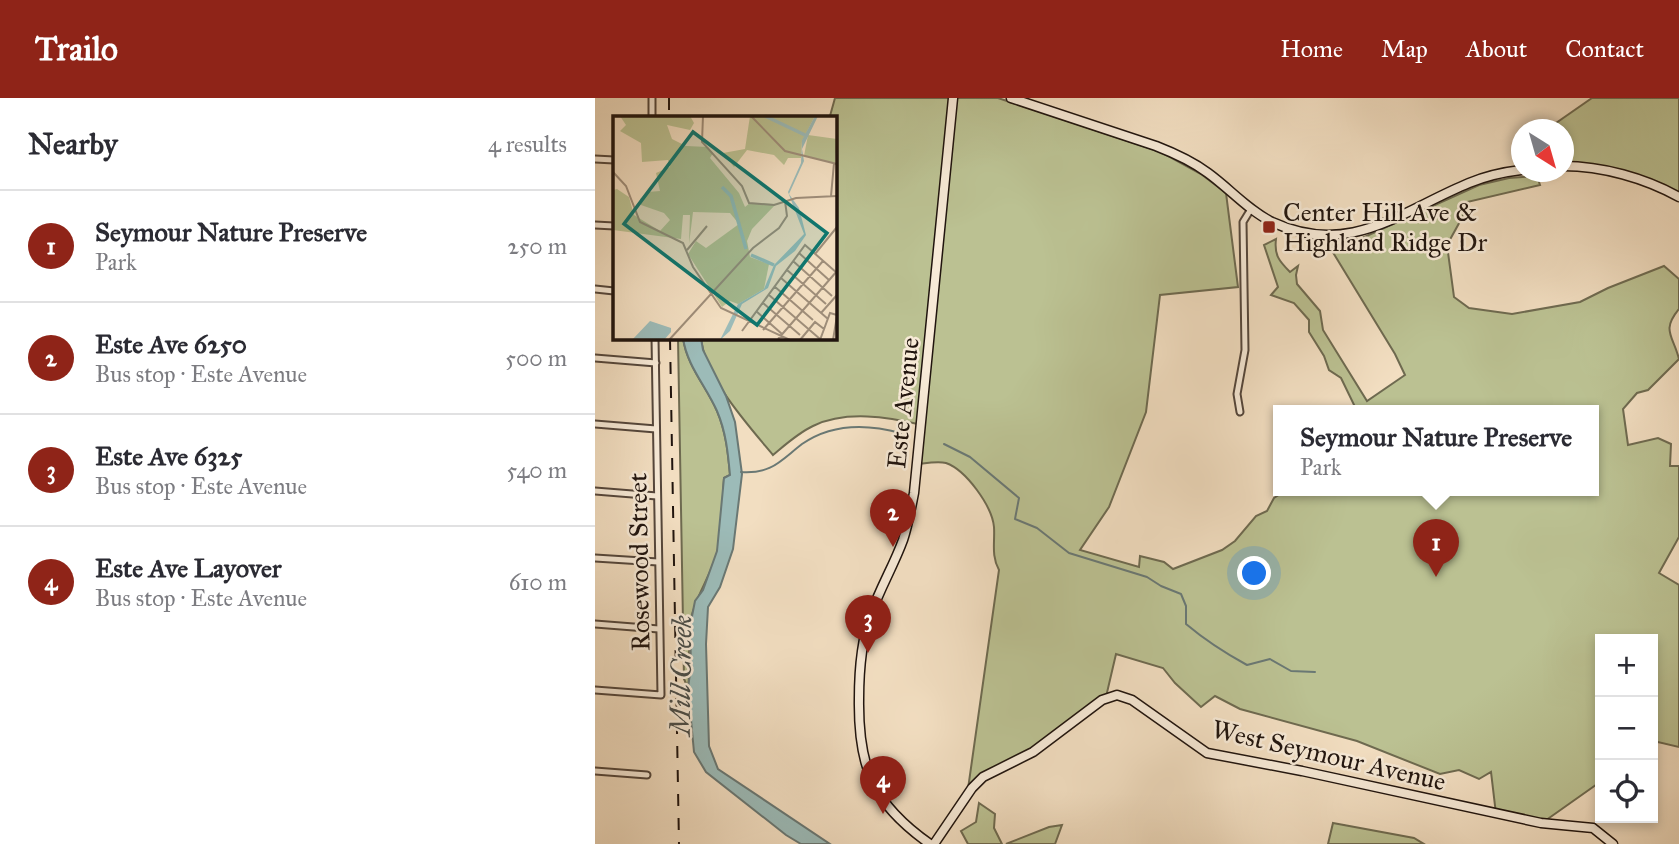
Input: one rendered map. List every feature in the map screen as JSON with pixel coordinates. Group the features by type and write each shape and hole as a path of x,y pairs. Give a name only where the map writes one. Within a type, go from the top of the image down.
{"street":[{"path":"652,98 652,116"},
{"name":"Este Avenue","path":"932,844 904,825 886,807 868,776 859,737 859,680 860,661 870,615 903,539 917,475 953,98"},
{"path":"1011,98 1179,156 1206,171 1251,209 1273,222 1298,231 1325,235 1345,234 1376,226 1469,183 1511,172"},
{"path":"595,159 613,160"},
{"path":"1574,168 1621,174 1658,186 1679,197"},
{"path":"1240,412 1238,379 1245,358 1246,339 1243,222 1251,209"},
{"path":"595,225 613,226"},
{"path":"595,289 613,291"},
{"name":"Rosewood Street","path":"595,690 661,695 655,340"},
{"path":"595,358 656,363"},
{"path":"595,424 656,429"},
{"path":"595,491 657,496"},
{"path":"595,558 658,562"},
{"path":"595,624 659,629"},
{"name":"West Seymour Avenue","path":"932,844 983,777 1033,752 1102,700 1117,695 1132,699 1207,753 1541,823 1593,828 1613,844"},
{"path":"595,771 647,775"}],"green space":[{"path":"835,98 998,98 1161,152 1201,174 1226,193 1238,287 1160,295 1146,412 1109,507 1080,550 1139,567 1140,556 1164,562 1173,569 1222,550 1235,541 1256,516 1267,511 1277,496 1599,496 1599,405 1354,405 1341,378 1329,370 1309,332 1309,320 1294,303 1271,295 1278,287 1264,245 1276,239 1277,254 1283,264 1290,272 1298,266 1297,284 1320,311 1323,330 1367,401 1405,375 1326,241 1360,239 1479,185 1511,178 1511,182 1539,182 1540,185 1467,202 1463,216 1447,245 1454,297 1469,308 1512,314 1580,302 1664,266 1679,279 1679,309 1671,323 1670,333 1679,359 1648,390 1637,393 1623,409 1628,445 1658,438 1671,444 1670,466 1679,466 1679,537 1659,573 1679,585 1679,747 1658,742 1658,634 1595,634 1595,786 1542,823 1496,814 1491,772 1479,779 1459,770 1440,774 1357,741 1240,709 1215,696 1201,707 1163,668 1116,654 1106,697 1052,739 991,772 967,796 999,570 994,554 994,527 983,499 954,467 943,462 918,464 922,425 909,422 867,416 826,421 802,432 773,455 719,385 710,369 701,340 837,340 837,116 830,116"},
{"path":"1592,98 1679,98 1679,197 1638,179 1574,168 1574,119 1562,119"},
{"path":"678,340 683,340 693,367 720,419 730,475 724,478 717,553 690,623 688,688 684,679"},
{"path":"979,803 995,814 994,828 1002,844 968,844 961,831 976,822"},
{"path":"1333,823 1414,838 1424,844 1328,844"},
{"path":"1062,825 1055,844 1006,844 1049,827"}],"water":[{"path":"683,340 701,340 703,350 726,396 735,422 742,474 733,549 720,587 708,607 706,644 709,746 718,769 830,844 801,844 786,835 706,772 694,752 688,688 691,666 690,626 695,601 703,590 717,551 724,478 730,475 720,419"}],"waterway":[{"path":"741,472 768,469 802,444 825,432 863,427 901,433"},
{"path":"944,444 970,457 1019,498 1015,519 1037,528 1069,553 1147,577 1181,594 1186,606 1186,624 1231,656 1247,665 1270,659 1291,671 1315,672"}],"railway":[{"path":"669,98 669,116"},
{"path":"670,340 679,844"}],"place":[{"name":"Center Hill Ave & Highland Ridge Dr","path":"1269,227"},
{"name":"Este Ave 6250","path":"893,547"},
{"name":"Seymour Nature Preserve","path":"1436,577"},
{"name":"Este Ave 6325","path":"868,653"},
{"name":"Este Ave Layover","path":"883,814"}],"water label":[{"name":"Mill Creek","path":"681,675"}]}
